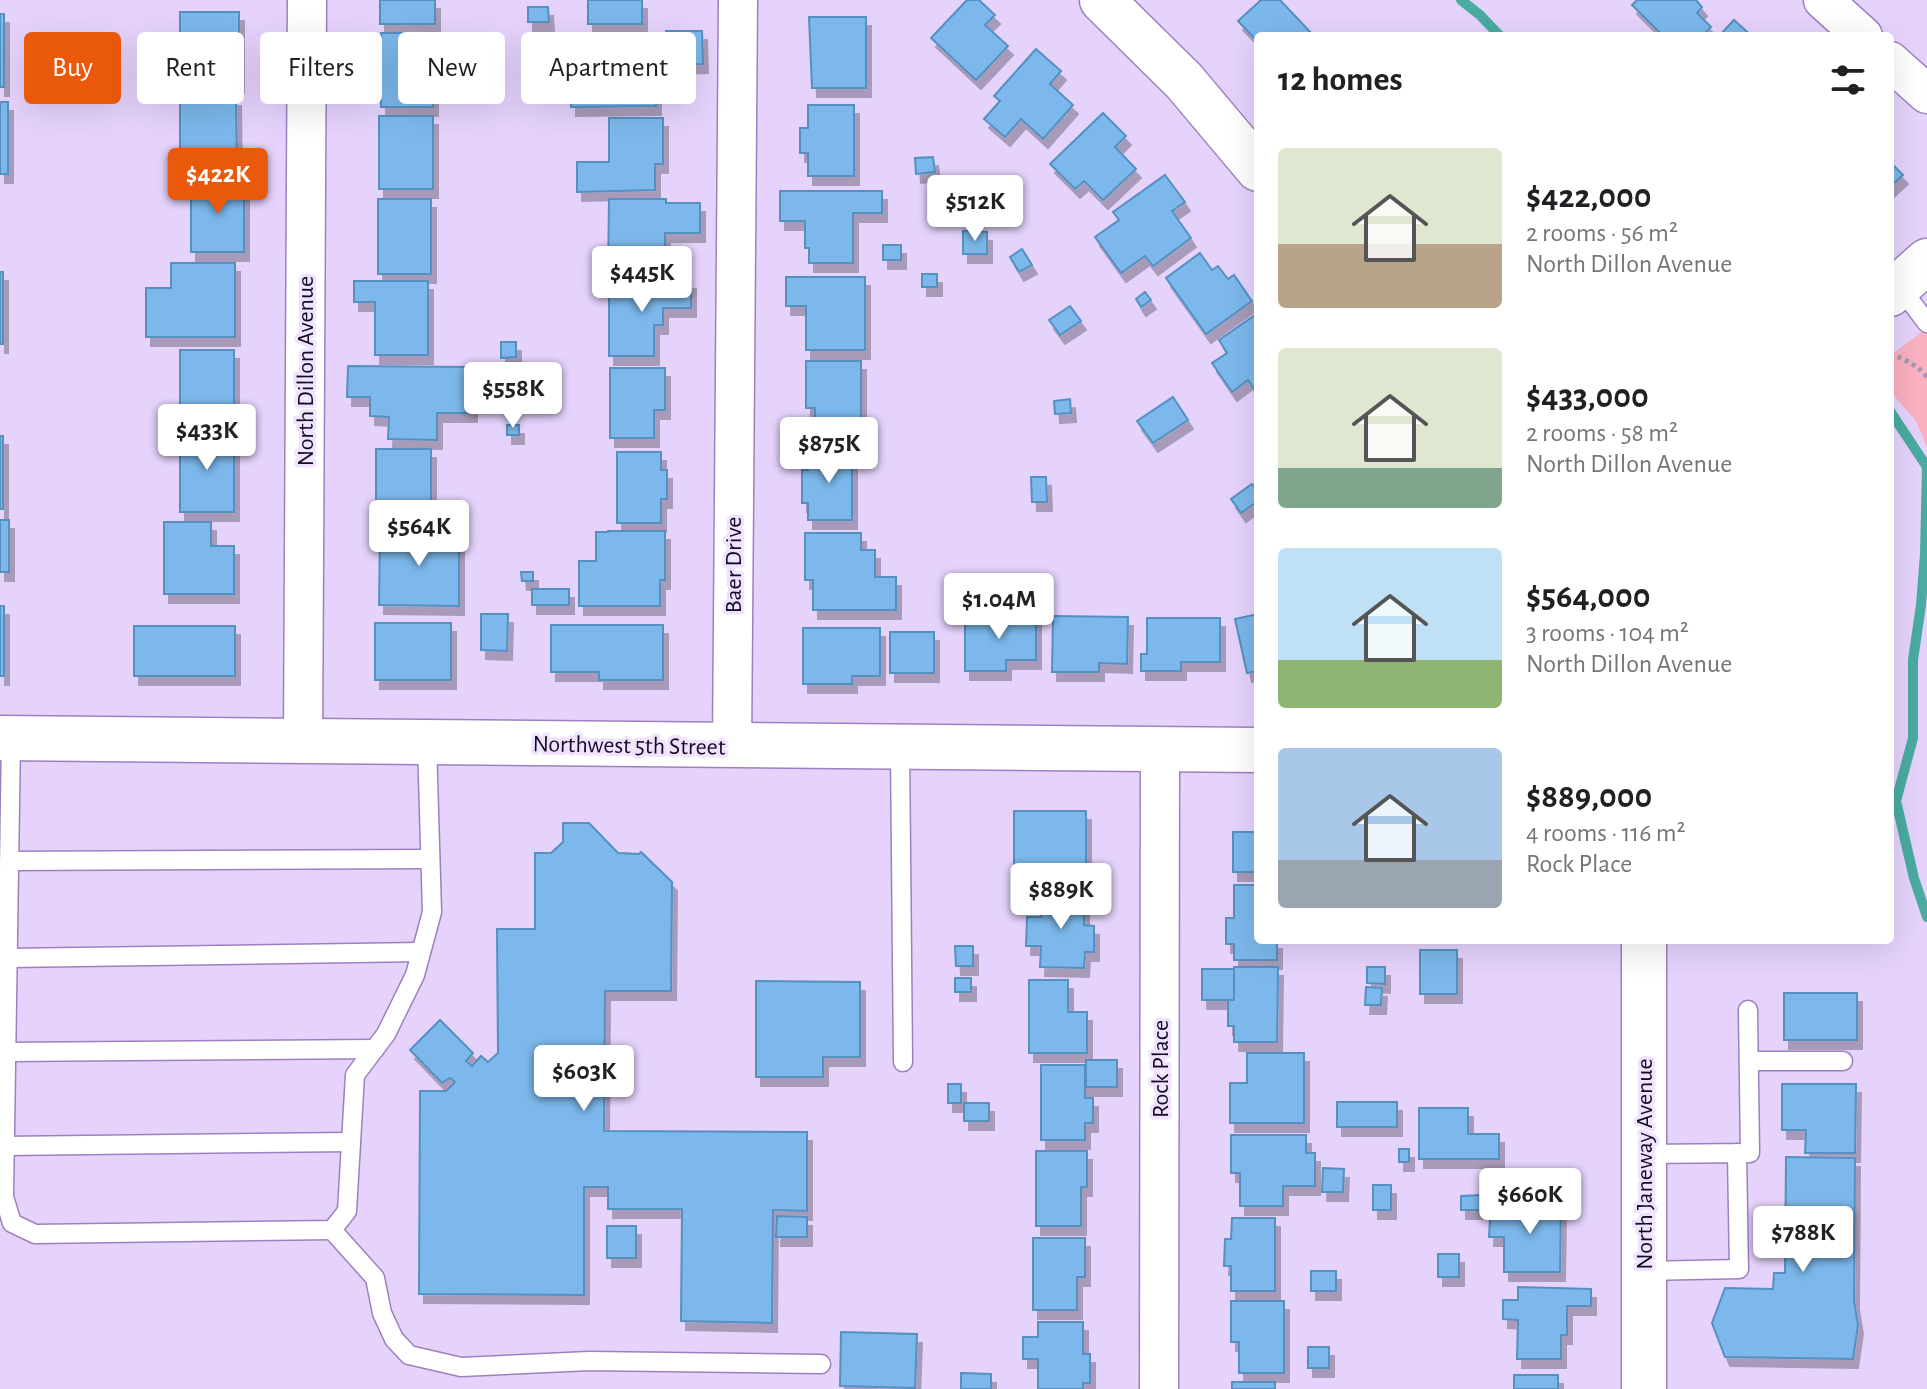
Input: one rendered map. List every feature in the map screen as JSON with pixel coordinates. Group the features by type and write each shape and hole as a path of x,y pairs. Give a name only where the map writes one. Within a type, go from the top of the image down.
{"street":[{"name":"North Dillon Avenue","path":"303,741 307,0"},
{"name":"Baer Drive","path":"732,747 738,0"},
{"path":"1102,0 1184,81 1254,164"},
{"path":"1823,0 1859,32"},
{"path":"1894,65 1927,94"},
{"name":"Northwest 5th Street","path":"6,738 1254,750"},
{"name":"Rock Place","path":"1159,1389 1160,749"},
{"name":"North Janeway Avenue","path":"1644,944 1644,1389"}],"lane":[{"path":"1905,280 1927,323"},
{"path":"6,738 9,861 4,1197 12,1223 35,1234 332,1230 375,1278 382,1313 394,1339 409,1355 461,1367 589,1361 821,1364"},
{"path":"332,1230 347,1211 355,1075 386,1034 415,975 432,912 427,743"},
{"path":"900,748 903,1062"},
{"path":"9,861 430,859"},
{"path":"8,958 421,952"},
{"path":"1644,1154 1750,1153 1748,1010"},
{"path":"6,1052 375,1049"},
{"path":"1749,1061 1843,1061"},
{"path":"4,1146 351,1142"},
{"path":"1644,1271 1739,1269 1737,1153"}],"path":[{"path":"1894,355 1920,369 1927,377"}],"shaded area":[{"path":"1927,328 1927,448 1916,421 1894,396 1894,353"}],"building":[{"path":"380,0 435,0 435,24 380,24"},
{"path":"588,0 642,0 642,24 588,24"},
{"path":"967,0 979,0 995,15 985,25 1008,46 976,80 931,38"},
{"path":"1261,0 1280,0 1310,32 1254,32 1254,38 1238,21"},
{"path":"1637,0 1696,0 1702,7 1697,13 1711,27 1706,32 1659,32 1632,5"},
{"path":"528,7 548,7 549,22 528,22"},
{"path":"180,12 239,12 239,32 180,32"},
{"path":"0,14 4,14 4,87 0,87"},
{"path":"809,17 866,17 866,88 812,88"},
{"path":"1734,20 1748,32 1723,32"},
{"path":"702,31 703,64 696,64 696,32 666,32"},
{"path":"382,33 398,33 398,104 433,104 433,107 381,107"},
{"path":"1036,49 1061,71 1050,84 1073,105 1043,139 1021,119 1005,137 984,119 1000,101 994,96"},
{"path":"0,102 8,102 8,174 0,174"},
{"path":"180,104 236,104 237,170 180,170"},
{"path":"571,104 656,104 656,106 571,107"},
{"path":"808,105 854,105 854,176 808,176 808,153 800,153 800,128 808,128"},
{"path":"1103,113 1126,136 1115,147 1136,169 1103,200 1084,181 1075,189 1050,164"},
{"path":"379,116 433,116 433,189 379,189"},
{"path":"609,118 663,118 663,164 655,164 655,190 577,192 577,162 609,162"},
{"path":"933,157 935,172 916,174 915,158"},
{"path":"1894,166 1903,175 1894,183"},
{"path":"1165,175 1185,202 1172,211 1191,238 1153,266 1145,256 1121,273 1095,237 1119,220 1113,212"},
{"path":"191,180 244,180 244,252 191,252"},
{"path":"780,191 882,191 882,213 853,213 853,263 809,263 809,248 805,248 805,221 780,221"},
{"path":"378,199 431,199 431,274 378,274"},
{"path":"609,199 666,199 666,203 700,203 700,233 665,233 665,247 657,247 657,275 608,275"},
{"path":"963,231 987,232 987,254 963,254"},
{"path":"883,245 901,245 901,260 883,260"},
{"path":"1022,249 1032,265 1019,272 1010,257"},
{"path":"1200,253 1212,270 1218,266 1228,279 1234,275 1252,301 1206,334 1166,278"},
{"path":"171,263 235,263 235,337 146,337 146,288 171,288"},
{"path":"0,272 3,272 3,344 0,344"},
{"path":"922,274 937,274 937,287 922,287"},
{"path":"786,277 865,277 865,350 806,350 806,306 786,306"},
{"path":"658,280 691,280 691,308 663,308 663,325 654,325 654,356 609,356 609,285 658,285"},
{"path":"354,281 428,281 428,355 375,355 375,302 354,302"},
{"path":"1145,292 1151,300 1141,307 1136,299"},
{"path":"1070,306 1081,321 1060,335 1049,320"},
{"path":"1254,316 1254,389 1248,380 1232,392 1212,363 1227,353 1219,340"},
{"path":"501,342 516,342 516,357 501,358"},
{"path":"180,350 234,350 234,421 180,421"},
{"path":"806,361 861,361 861,437 815,437 815,408 806,408"},
{"path":"348,366 472,367 472,413 437,413 437,440 388,439 389,417 370,416 370,397 347,397"},
{"path":"610,368 665,368 665,410 654,410 654,438 610,438"},
{"path":"1173,397 1188,420 1153,443 1137,421"},
{"path":"1070,399 1071,413 1055,414 1054,401"},
{"path":"507,425 519,425 519,435 507,435"},
{"path":"180,433 234,433 234,512 180,512"},
{"path":"0,436 3,436 3,509 0,509"},
{"path":"376,449 431,449 431,521 376,521"},
{"path":"808,449 852,449 852,520 808,520 808,503 802,503 802,470 808,470"},
{"path":"617,452 661,452 661,470 667,470 667,499 661,499 661,523 617,523"},
{"path":"1031,477 1046,477 1047,502 1032,502"},
{"path":"1252,484 1254,487 1254,504 1241,513 1231,499"},
{"path":"0,520 9,520 9,572 0,572"},
{"path":"164,522 211,522 211,546 234,546 234,594 164,594"},
{"path":"380,531 459,531 459,606 379,605"},
{"path":"665,531 665,580 660,580 660,606 579,606 579,561 596,561 596,532"},
{"path":"805,533 861,533 861,550 875,550 875,577 896,577 896,610 813,610 813,580 805,580"},
{"path":"521,572 533,572 533,581 522,581"},
{"path":"532,589 569,589 569,605 532,605"},
{"path":"0,606 4,606 4,676 0,676"},
{"path":"481,614 508,614 507,651 481,650"},
{"path":"965,615 1036,615 1036,660 1006,660 1006,671 965,671"},
{"path":"1254,615 1254,672 1247,673 1235,619"},
{"path":"1053,616 1128,617 1127,664 1099,663 1099,672 1052,672"},
{"path":"1147,618 1220,618 1220,662 1181,662 1181,671 1141,671 1141,654 1147,654"},
{"path":"375,623 451,623 451,680 375,680"},
{"path":"551,625 663,625 663,680 599,680 599,672 551,672"},
{"path":"134,626 235,626 235,676 134,676"},
{"path":"803,628 880,628 880,676 852,676 852,684 803,684"},
{"path":"890,632 934,632 934,673 890,673"},
{"path":"1014,811 1086,811 1086,865 1014,865"},
{"path":"563,823 589,823 618,853 641,852 672,882 671,991 605,991 604,1131 807,1132 807,1211 773,1210 772,1323 681,1321 682,1209 608,1209 608,1187 584,1187 584,1295 419,1294 420,1091 446,1091 455,1082 450,1078 442,1083 410,1050 440,1020 473,1053 466,1061 472,1066 481,1056 488,1062 498,1053 497,929 535,929 535,853 551,853 563,842"},
{"path":"1233,832 1254,832 1254,872 1233,872"},
{"path":"1234,885 1254,885 1254,944 1277,944 1277,960 1234,960 1234,944 1226,944 1226,918 1234,918"},
{"path":"1042,893 1084,894 1084,925 1094,926 1094,952 1085,952 1084,968 1040,967 1041,946 1026,946 1027,917 1041,917"},
{"path":"955,946 973,946 973,966 956,966"},
{"path":"1420,950 1457,950 1457,994 1420,994"},
{"path":"1234,967 1278,967 1277,1042 1234,1042 1234,1026 1228,1026 1228,1000 1234,1000"},
{"path":"1367,967 1385,967 1385,984 1367,983"},
{"path":"1202,969 1234,969 1234,1000 1202,1000"},
{"path":"955,978 971,978 971,992 955,992"},
{"path":"1029,980 1068,980 1068,1012 1087,1012 1087,1053 1029,1053"},
{"path":"756,981 860,982 860,1057 823,1057 823,1077 756,1077"},
{"path":"1366,987 1382,988 1381,1005 1365,1005"},
{"path":"1784,993 1857,993 1857,1040 1784,1040"},
{"path":"1247,1053 1304,1053 1304,1123 1230,1123 1230,1083 1247,1083"},
{"path":"1086,1060 1117,1060 1117,1087 1086,1087"},
{"path":"1041,1065 1085,1065 1085,1098 1093,1098 1093,1123 1085,1123 1085,1140 1041,1140"},
{"path":"948,1084 961,1084 961,1103 948,1103"},
{"path":"1782,1084 1856,1084 1855,1153 1805,1153 1806,1130 1782,1130"},
{"path":"1337,1102 1397,1102 1397,1127 1337,1127"},
{"path":"964,1103 989,1103 989,1121 964,1121"},
{"path":"1419,1108 1468,1108 1468,1134 1499,1134 1499,1159 1419,1159"},
{"path":"1231,1135 1306,1135 1306,1153 1315,1153 1315,1186 1283,1186 1283,1206 1240,1206 1240,1173 1231,1173"},
{"path":"1399,1149 1409,1149 1409,1162 1399,1162"},
{"path":"1036,1151 1087,1151 1087,1187 1081,1187 1081,1226 1036,1226"},
{"path":"1786,1157 1855,1158 1854,1301 1858,1325 1853,1359 1725,1357 1712,1323 1725,1288 1773,1289 1774,1273 1785,1273"},
{"path":"1323,1168 1344,1169 1343,1192 1322,1192"},
{"path":"1373,1185 1391,1185 1391,1210 1373,1210"},
{"path":"1481,1195 1481,1210 1461,1210 1461,1196"},
{"path":"1504,1202 1561,1202 1560,1272 1504,1272 1504,1237 1489,1237 1490,1219 1504,1219"},
{"path":"777,1216 807,1217 807,1237 776,1237"},
{"path":"1232,1218 1275,1218 1275,1291 1231,1291 1231,1266 1224,1266 1225,1239 1231,1239"},
{"path":"607,1226 636,1226 636,1258 607,1258"},
{"path":"1033,1238 1085,1238 1085,1277 1077,1277 1077,1310 1033,1310"},
{"path":"1438,1254 1459,1254 1459,1277 1438,1277"},
{"path":"1311,1271 1336,1271 1336,1291 1311,1291"},
{"path":"1518,1287 1591,1289 1591,1306 1567,1306 1567,1335 1561,1335 1561,1359 1517,1359 1518,1320 1503,1319 1503,1300 1518,1300"},
{"path":"1231,1301 1284,1301 1284,1373 1239,1373 1239,1342 1231,1342"},
{"path":"1038,1322 1083,1322 1083,1354 1090,1354 1090,1383 1083,1383 1083,1389 1038,1389 1038,1359 1023,1359 1023,1337 1038,1337"},
{"path":"841,1332 917,1334 915,1388 840,1386"},
{"path":"1308,1347 1329,1347 1329,1368 1308,1368"},
{"path":"961,1373 991,1374 991,1389 961,1389"},
{"path":"1514,1375 1558,1375 1558,1389 1514,1389"},
{"path":"1232,1382 1275,1382 1275,1389 1232,1389"}],"waterway":[{"path":"1461,0 1496,32"},
{"path":"1894,417 1927,467 1925,554 1913,660 1913,738 1896,801 1914,878 1927,917"}]}
